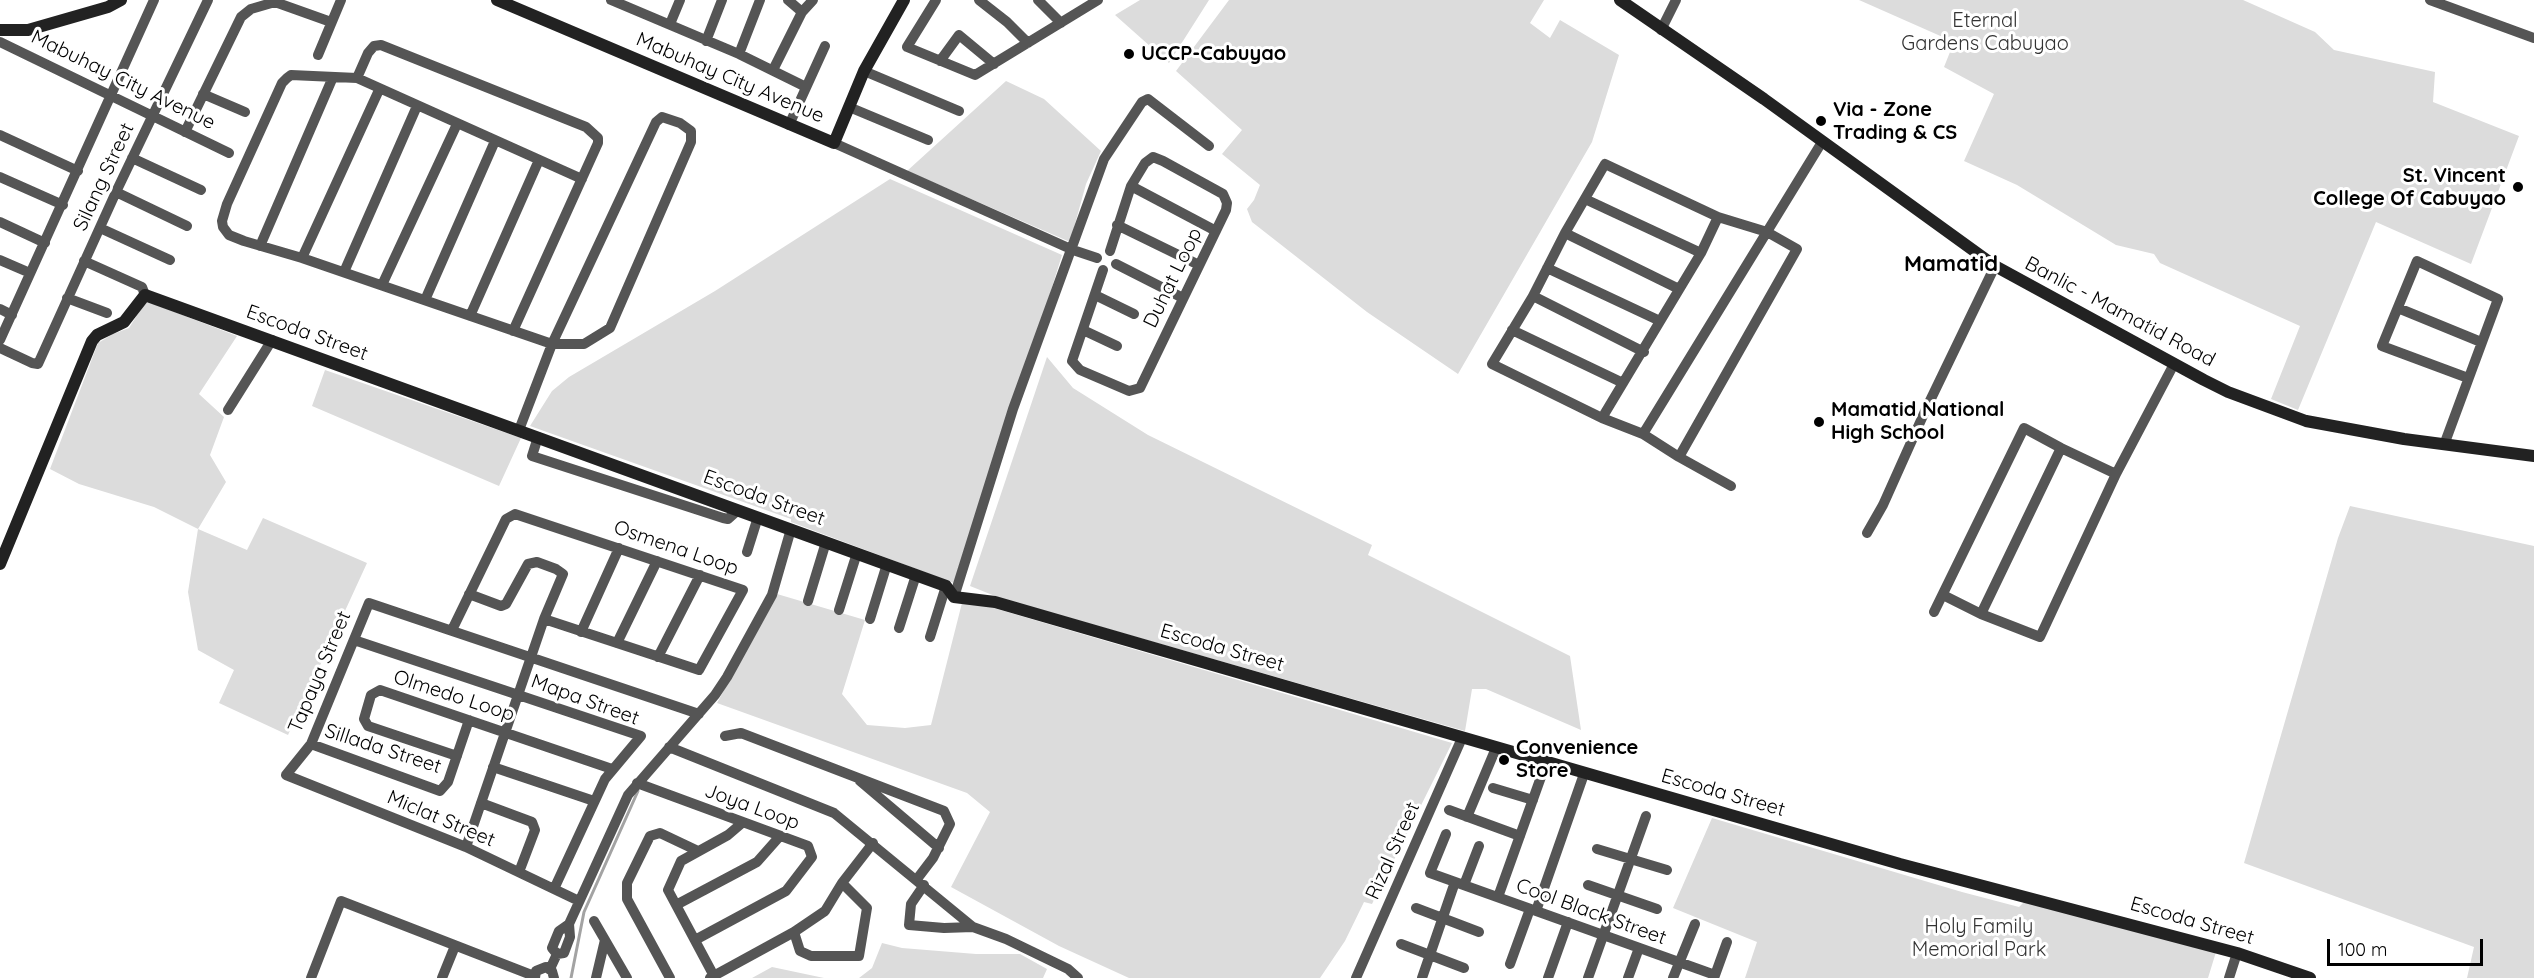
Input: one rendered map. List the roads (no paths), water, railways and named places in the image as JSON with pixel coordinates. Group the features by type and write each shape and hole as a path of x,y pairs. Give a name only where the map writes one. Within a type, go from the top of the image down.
{"street":[{"name":"Mabuhay City Avenue","path":"0,30 28,30 108,7 121,0"},
{"path":"0,340 63,206 154,0"},
{"name":"Silang Street","path":"0,348 32,363 38,363 207,0"},
{"path":"318,55 341,0"},
{"name":"Mabuhay City Avenue","path":"497,0 834,143 864,71 904,0"},
{"path":"611,0 739,54 806,87"},
{"path":"638,11 643,0"},
{"path":"669,24 680,0"},
{"path":"706,41 722,0"},
{"path":"739,54 760,0"},
{"path":"788,0 802,12"},
{"path":"773,70 802,12 813,0"},
{"path":"936,0 907,47 975,75 1098,0"},
{"path":"979,0 1007,22 1028,43"},
{"path":"1038,0 1061,23"},
{"name":"Banlic - Mamatid Road","path":"1620,0 1995,266 2228,392 2306,421 2404,440 2534,456"},
{"path":"1661,30 1676,0"},
{"path":"2430,0 2534,38"},
{"path":"184,132 241,17 251,9 275,2 332,22"},
{"path":"940,61 959,34 977,47 994,64"},
{"name":"Mabuhay City Avenue","path":"0,42 229,153"},
{"path":"357,78 368,53 374,46 381,45 586,127 595,133 598,143 513,331"},
{"path":"789,125 825,46"},
{"path":"864,71 959,111"},
{"path":"519,430 552,344 656,122 662,117 680,123 691,131 691,142 610,328 584,344 552,344 344,272 260,246 229,235 222,221 227,204 282,83 291,75 357,78 379,90 582,179"},
{"path":"260,246 333,77"},
{"path":"302,258 379,90"},
{"path":"203,94 245,112"},
{"path":"930,637 950,591 1104,159 1142,102 1148,99 1209,146"},
{"path":"344,272 417,106"},
{"path":"849,107 928,140"},
{"path":"382,285 457,124"},
{"path":"0,135 78,171"},
{"path":"425,300 495,141"},
{"path":"1643,434 1822,142"},
{"path":"834,143 1073,250 1097,258"},
{"path":"132,158 201,190"},
{"name":"Duhat Loop","path":"1103,270 1072,361 1080,370 1129,391 1140,388 1216,231 1226,210 1227,203 1223,194 1163,161 1153,158 1145,163 1131,186 1110,251"},
{"path":"471,316 538,160"},
{"path":"1679,457 1797,249 1767,232 1718,217 1605,164 1565,233 1533,296 1492,364 1602,418 1643,434 1679,457 1731,486"},
{"path":"0,177 63,206"},
{"path":"1131,186 1216,231"},
{"path":"116,192 187,226"},
{"path":"1585,199 1701,253"},
{"path":"1602,418 1644,352 1701,253 1718,217"},
{"path":"0,222 45,243"},
{"path":"1117,225 1199,265"},
{"path":"100,228 170,260"},
{"path":"1565,233 1679,289"},
{"path":"1102,251 1110,251 1116,256 1116,264 1111,270 1103,270 1097,265 1097,258 1102,251"},
{"path":"0,260 30,273"},
{"path":"0,564 92,342 97,335 124,322 145,295 142,287 84,261"},
{"path":"2444,444 2498,298 2417,261 2382,346 2468,378"},
{"path":"1116,264 1183,297"},
{"path":"1867,533 1883,505 1995,266"},
{"path":"1547,268 1660,321"},
{"name":"Escoda Street","path":"145,295 887,564 950,591 995,602 1900,864 2237,953 2286,974 2310,978"},
{"path":"1095,295 1134,314"},
{"path":"1533,296 1644,352"},
{"path":"67,298 107,313"},
{"path":"2398,308 2481,342"},
{"path":"0,309 12,315"},
{"path":"1083,330 1117,346"},
{"path":"1512,330 1623,383"},
{"path":"228,410 272,340"},
{"path":"1943,595 1981,614 2040,637 2116,474 2174,364"},
{"path":"1934,612 2024,428 2116,474"},
{"path":"538,437 532,456 723,518 728,519 738,510"},
{"path":"1981,614 2061,448"},
{"name":"Osmena Loop","path":"452,630 506,519 515,514 743,590 699,670 544,619"},
{"path":"747,552 758,517"},
{"path":"311,978 341,901 535,977 536,971 541,967 552,973 557,954 552,948 560,931 569,924 628,795 699,714 727,677 772,595 791,529"},
{"path":"808,601 826,542"},
{"path":"581,632 620,548"},
{"path":"839,610 857,553"},
{"path":"616,644 657,561"},
{"path":"466,848 544,619 563,574 556,568 537,562 528,564 506,604 501,606 469,594"},
{"path":"870,619 887,564"},
{"path":"658,657 700,575"},
{"path":"899,628 916,575"},
{"name":"Tapaya Street","path":"286,775 311,744 369,603 699,714"},
{"name":"Mapa Street","path":"354,640 641,736 612,769 594,801 554,889"},
{"name":"Olmedo Loop","path":"457,756 368,726 364,719 371,695 380,690 612,769"},
{"name":"Sillada Street","path":"311,744 440,791 448,782 469,720"},
{"path":"725,736 741,734 853,775 944,812 950,824 911,904 909,925 944,928 973,927"},
{"name":"Rizal Street","path":"1356,978 1462,738"},
{"path":"669,747 834,813 973,927 1006,939 1066,974 1078,978"},
{"path":"1467,817 1497,748"},
{"path":"1498,897 1546,763"},
{"path":"493,767 594,801"},
{"path":"1510,964 1533,910 1584,774"},
{"name":"Miclat Street","path":"286,775 466,848 579,901"},
{"path":"853,775 939,848"},
{"name":"Joya Loop","path":"637,783 808,846 812,857 786,891 695,940"},
{"path":"1493,788 1533,800"},
{"path":"481,803 532,822 535,830 519,872"},
{"path":"1449,810 1520,836"},
{"path":"1588,978 1646,816"},
{"path":"742,823 728,835 681,861 668,890 712,977 794,932 825,911 842,883 873,843"},
{"path":"670,978 627,899 627,883 650,836 660,833 698,851"},
{"name":"Cool Black Street","path":"1446,834 1430,873 1715,976"},
{"path":"676,905 757,862 780,836"},
{"path":"1422,978 1442,918 1479,846"},
{"path":"1597,849 1667,870"},
{"path":"794,932 800,951 811,956 859,956 867,908 842,883"},
{"path":"1588,885 1657,909"},
{"path":"1416,908 1479,932"},
{"path":"594,921 627,978"},
{"path":"1548,978 1568,922"},
{"path":"1673,978 1695,924"},
{"path":"596,978 605,940"},
{"path":"1715,976 1727,942"},
{"path":"1401,944 1464,968"},
{"path":"442,978 455,946"},
{"path":"1628,978 1639,948"},
{"path":"2229,978 2237,953"}],"waterway":[{"path":"571,978 584,912 638,791"}],"place":[{"name":"UCCP-Cabuyao","path":"1129,54"},
{"name":"Via - Zone Trading & CS","path":"1821,121"},
{"name":"St. Vincent College Of Cabuyao","path":"2518,187"},
{"name":"Mamatid National High School","path":"1819,422"},
{"name":"Convenience Store","path":"1504,760"}],"district":[{"name":"Mamatid","path":"1951,264"}],"park label":[{"name":"Eternal Gardens Cabuyao","path":"1985,32"},
{"name":"Holy Family Memorial Park","path":"1979,938"}]}
